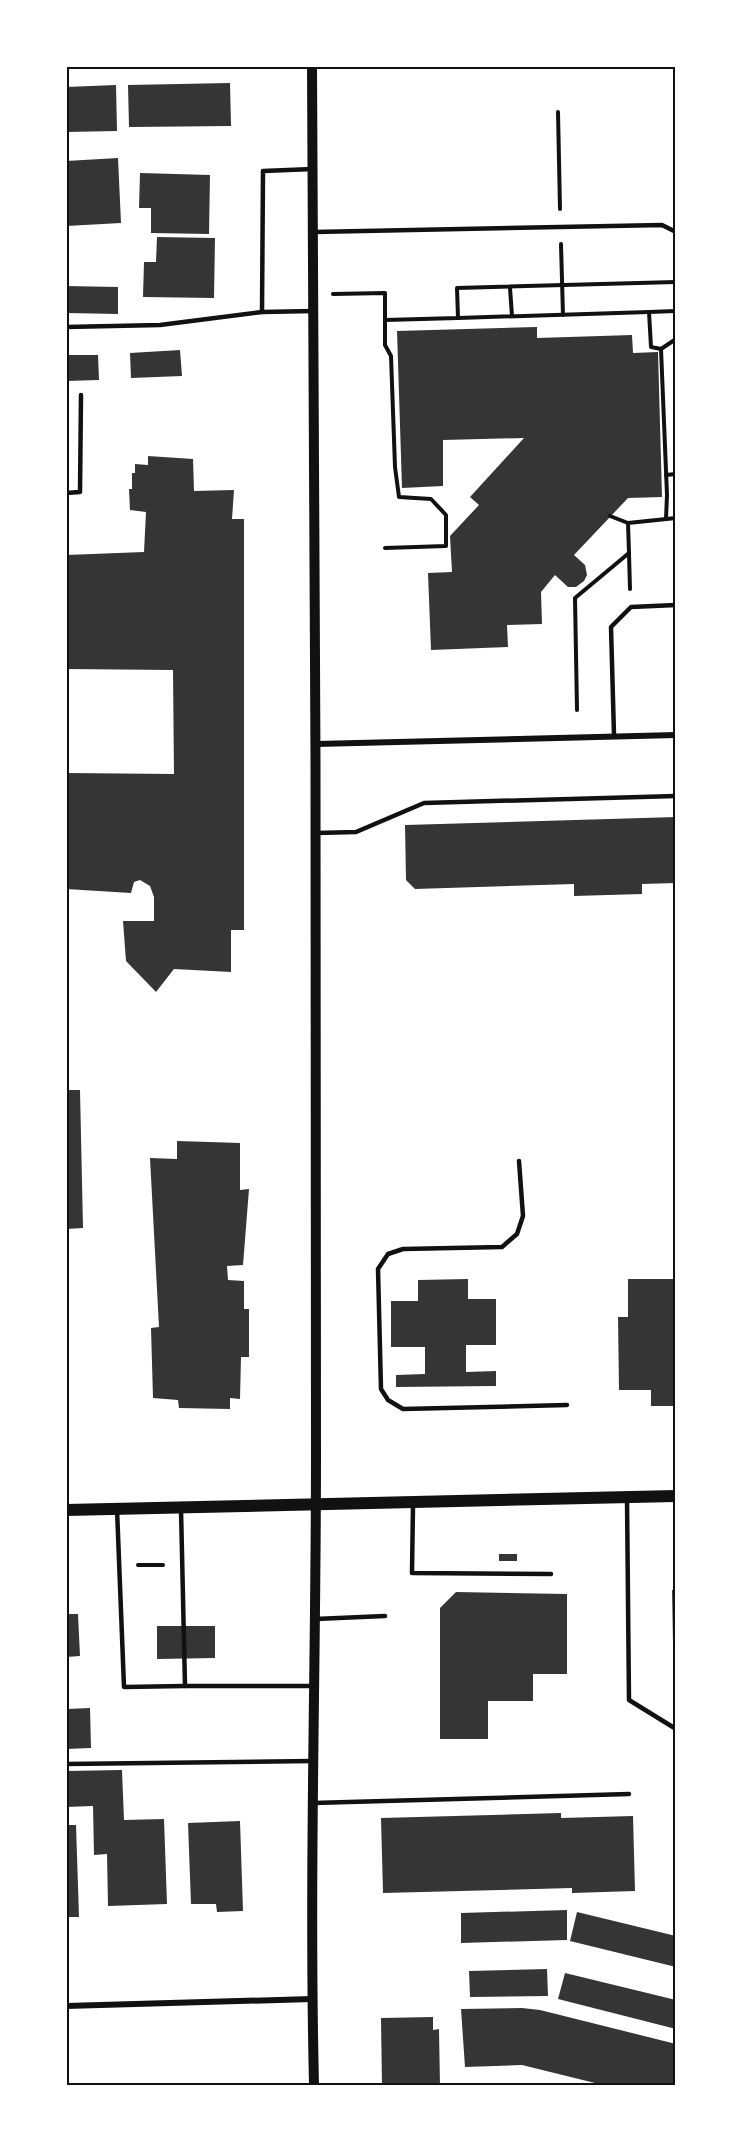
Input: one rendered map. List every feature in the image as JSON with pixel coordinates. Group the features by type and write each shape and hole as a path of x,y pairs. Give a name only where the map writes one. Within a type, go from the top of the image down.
{"main road":[{"path":"66,1510 676,1496"}],"street":[{"path":"312,66 316,744 316,1504 312,1999 314,2085"},
{"path":"316,744 676,735"},
{"path":"66,2006 312,1999"}],"lane":[{"path":"262,312 263,171 313,169"},
{"path":"313,232 662,225 676,232"},
{"path":"66,327 160,325 262,312 314,311"},
{"path":"66,493 80,492 81,395"},
{"path":"614,735 611,627 631,607 676,605"},
{"path":"316,833 356,832 424,803 676,796"},
{"path":"519,1161 523,1216 517,1234 502,1247 404,1249 388,1254 378,1269 381,1389 388,1400 403,1409 567,1405"},
{"path":"627,1498 629,1700 676,1729"},
{"path":"413,1502 412,1573 551,1574"},
{"path":"181,1507 185,1686"},
{"path":"117,1509 124,1687 314,1686"},
{"path":"315,1619 385,1616"},
{"path":"66,1764 313,1761"},
{"path":"313,1803 629,1794"}],"path":[{"path":"458,318 457,288 676,282"},
{"path":"510,288 512,316"},
{"path":"314,294 385,293 385,345 391,356 395,467 399,497 431,499 446,515 446,546 386,548"},
{"path":"385,320 676,311"},
{"path":"649,312 651,346 661,349"},
{"path":"661,349 676,339"},
{"path":"661,349 666,519"},
{"path":"666,475 676,474"},
{"path":"610,516 628,523 676,518"},
{"path":"628,523 631,607"},
{"path":"577,710 575,598 629,554"},
{"path":"134,1565 163,1565"}],"building":[{"path":"230,83 231,126 129,127 128,85"},
{"path":"116,85 117,131 66,132 66,87"},
{"path":"118,158 121,223 66,226 66,161"},
{"path":"140,173 210,175 209,234 151,233 151,208 139,208"},
{"path":"157,237 215,238 214,298 143,297 144,262 156,262"},
{"path":"66,286 118,287 118,314 66,313"},
{"path":"537,327 537,338 632,335 633,353 658,352 662,497 628,498 574,555 585,565 587,575 584,581 576,587 568,587 555,575 541,592 542,624 507,625 508,647 431,650 428,573 452,572 450,536 479,505 470,497 524,438 443,440 443,486 402,488 397,331"},
{"path":"180,350 182,376 131,378 130,353"},
{"path":"66,355 98,355 99,380 66,381"},
{"path":"148,456 193,459 194,491 234,490 232,519 244,519 244,930 231,930 231,972 174,969 156,992 126,961 123,921 154,921 154,897 150,886 140,880 134,882 131,893 66,889 66,773 174,774 173,670 66,669 66,555 144,552 146,512 130,510 129,489 132,489 132,473 135,473 135,464 148,465"},
{"path":"676,817 676,883 642,884 642,894 574,896 574,884 415,889 406,880 405,825"},
{"path":"66,1090 80,1090 83,1228 66,1229"},
{"path":"177,1141 240,1143 240,1190 249,1189 243,1265 227,1266 228,1280 244,1281 244,1309 249,1309 249,1357 241,1357 240,1399 230,1398 230,1409 179,1408 178,1400 153,1398 151,1328 159,1327 150,1158 177,1159"},
{"path":"468,1279 468,1299 496,1299 496,1345 466,1345 466,1372 496,1371 496,1386 396,1387 396,1375 425,1374 425,1347 391,1347 391,1301 418,1301 418,1280"},
{"path":"628,1279 676,1279 676,1406 651,1406 651,1390 619,1390 618,1317 628,1317"},
{"path":"499,1554 517,1554 517,1561 499,1561"},
{"path":"672,1590 676,1590 676,1694 674,1694"},
{"path":"456,1592 567,1594 567,1674 533,1674 533,1701 488,1701 488,1739 440,1739 440,1608"},
{"path":"66,1614 78,1614 80,1656 66,1657"},
{"path":"157,1626 215,1626 215,1658 157,1659"},
{"path":"90,1708 91,1748 66,1749 66,1709"},
{"path":"122,1770 124,1820 164,1819 167,1904 108,1906 107,1854 94,1855 93,1806 66,1807 66,1771"},
{"path":"561,1813 561,1818 633,1816 635,1891 572,1893 572,1888 383,1893 381,1818"},
{"path":"240,1821 243,1911 217,1912 216,1904 191,1904 188,1823"},
{"path":"66,1825 76,1825 79,1917 66,1917"},
{"path":"567,1910 567,1940 461,1943 461,1913"},
{"path":"577,1912 676,1936 676,1967 570,1941"},
{"path":"547,1969 548,1996 470,1997 469,1971"},
{"path":"565,1973 676,2000 676,2029 558,1999"},
{"path":"461,2009 540,2010 676,2044 676,2085 603,2085 522,2065 465,2067"},
{"path":"433,2017 433,2030 439,2029 440,2085 382,2085 381,2018"}]}
